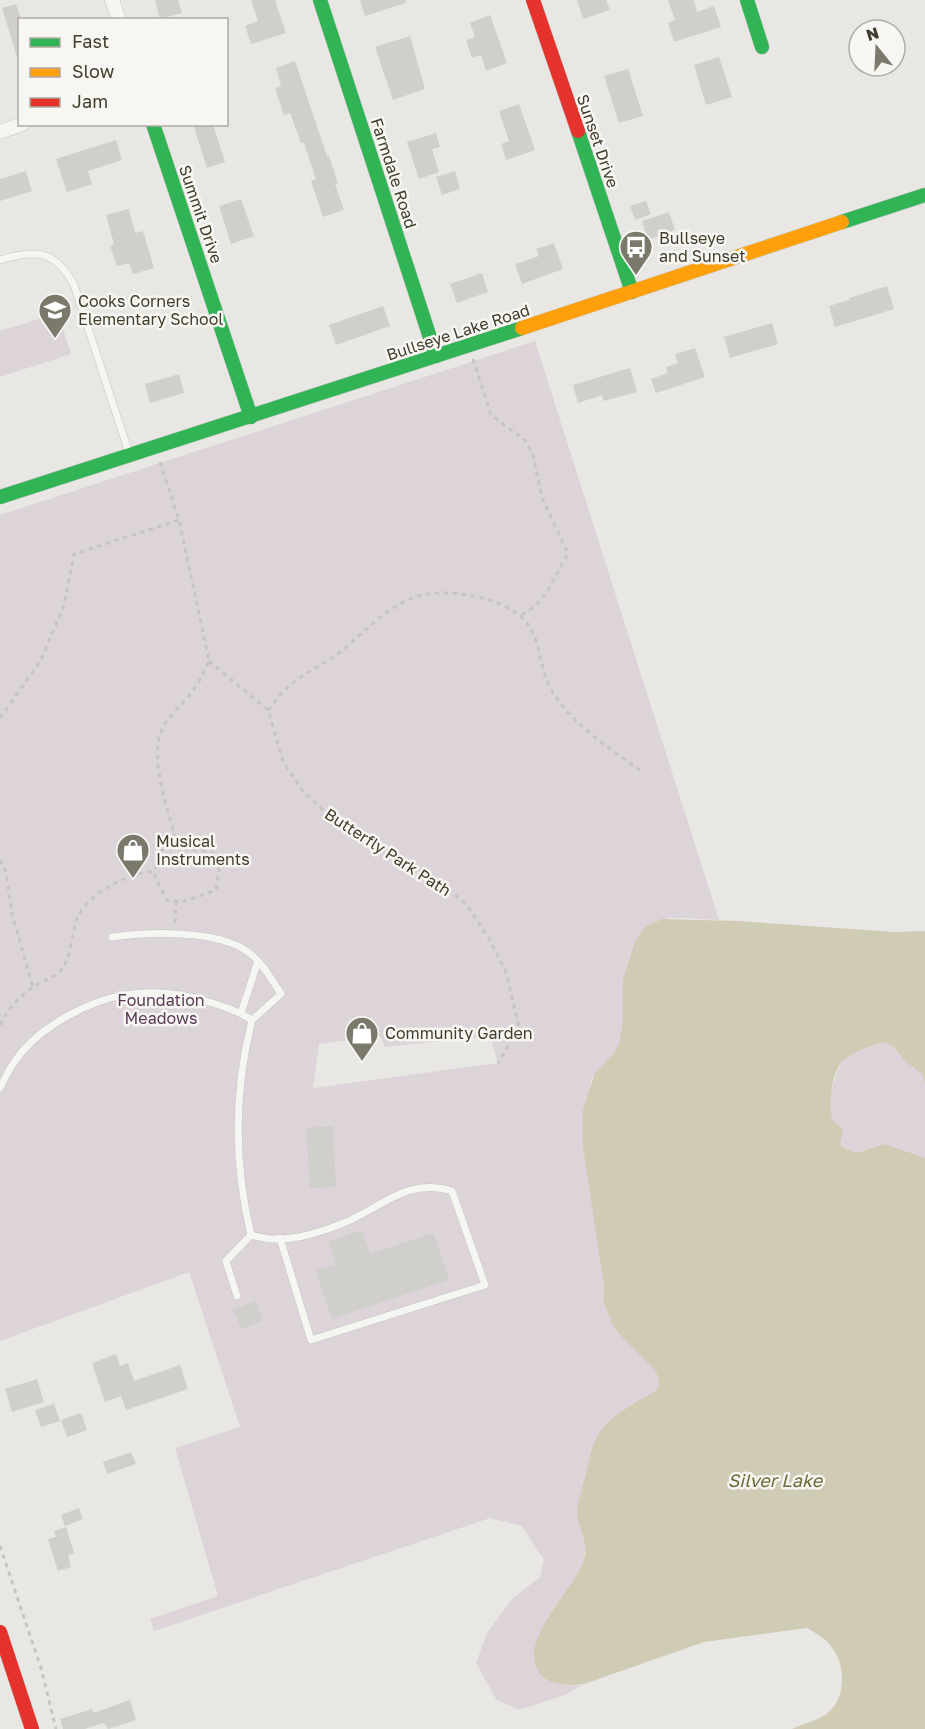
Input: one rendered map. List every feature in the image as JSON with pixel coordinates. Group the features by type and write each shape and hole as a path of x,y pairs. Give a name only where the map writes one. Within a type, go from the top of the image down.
{"street":[{"path":"112,0 117,18"},
{"name":"Farmdale Road","path":"320,0 436,356"},
{"name":"Sunset Drive","path":"533,0 632,292"},
{"path":"747,0 762,46"},
{"path":"0,132 18,125"},
{"name":"Summit Drive","path":"154,126 251,417"},
{"name":"Bullseye Lake Road","path":"0,497 251,417 925,195"},
{"path":"0,1632 32,1729"}],"lane":[{"path":"0,260 15,255 38,253 54,259 65,269 74,285 130,456"},
{"path":"112,937 132,934 174,934 198,936 228,943 242,948 258,961 281,994 252,1020 240,1078 238,1143 245,1211 251,1235"},
{"path":"240,1013 258,961"},
{"path":"0,1088 13,1063 45,1030 88,1005 112,996 166,993 192,997 240,1013 252,1020"},
{"path":"251,1235 280,1238 300,1236 342,1224 412,1188 437,1187 452,1191 484,1285 311,1340 280,1238"},
{"path":"237,1296 226,1260 251,1235"}],"path":[{"path":"469,345 491,416 525,440 533,455 542,498 568,553 548,590 536,606 520,616"},
{"path":"156,448 179,520 209,661 268,710 288,687 337,654 393,608 411,598 429,593 449,593 498,602 527,622 537,643 549,686 563,706 612,750 644,773"},
{"path":"0,718 41,660 64,605 74,554 179,520"},
{"path":"178,847 164,794 158,745 162,729 193,692 209,661"},
{"name":"Butterfly Park Path","path":"268,710 283,761 302,789 329,816 439,882 466,904 506,972 519,1027 498,1064"},
{"path":"166,846 178,847 212,852 219,869 216,890 182,902 167,900 155,877 157,855 166,846"},
{"path":"0,860 6,872 12,913 33,988"},
{"path":"0,1025 4,1016 33,988 58,973 64,965 77,918 85,906 117,882 133,875 156,871"},
{"path":"174,934 176,901"},
{"path":"0,1546 40,1668 56,1729"}],"green space":[{"path":"58,313 71,354 0,377 0,331"},
{"name":"Foundation Meadows","path":"535,341 719,920 665,919 654,922 637,939 624,976 623,1025 619,1045 591,1081 603,1300 612,1324 656,1371 659,1384 658,1389 612,1419 599,1434 589,1464 577,1512 585,1546 584,1560 573,1583 547,1618 575,1686 584,1684 565,1695 519,1710 496,1699 476,1663 487,1633 512,1599 540,1577 544,1560 522,1526 490,1518 154,1631 150,1619 218,1596 175,1448 240,1427 189,1272 0,1341 0,515","holes":["380,1036 385,1047 490,1036 498,1063 313,1088 319,1044"]},
{"path":"885,1042 894,1047 906,1062 922,1074 925,1083 925,1158 873,1147 856,1153 842,1147 834,1128 830,1102 834,1081 843,1062 855,1053"}],"water":[{"name":"Silver Lake","path":"662,919 738,921 894,932 925,931 925,1083 922,1074 906,1062 894,1047 885,1042 865,1048 841,1063 834,1078 831,1105 832,1120 843,1129 840,1143 842,1147 856,1153 885,1144 925,1158 925,1729 792,1729 827,1714 835,1704 841,1687 841,1669 835,1652 825,1640 807,1628 704,1642 584,1684 567,1685 550,1681 541,1675 535,1662 535,1648 540,1633 577,1574 585,1556 577,1509 596,1438 611,1420 658,1389 659,1384 656,1371 612,1324 603,1300 604,1286 583,1147 583,1110 595,1073 615,1052 619,1044 623,1023 623,979 635,941 646,926"}],"building":[{"path":"155,0 178,0 182,13 160,18"},
{"path":"251,0 275,0 286,33 251,44 245,26 258,21"},
{"path":"360,0 406,0 406,3 365,16"},
{"path":"577,0 606,0 610,10 583,19"},
{"path":"668,0 694,0 697,12 714,6 721,27 674,42 668,23 675,20"},
{"path":"16,4 20,16 18,18 18,57 17,57 2,8"},
{"path":"490,15 507,63 486,71 481,55 472,58 466,40 475,37 470,23"},
{"path":"410,36 425,89 393,100 375,47"},
{"path":"719,57 732,97 706,105 694,65"},
{"path":"295,61 338,183 335,184 344,210 323,217 311,181 316,179 304,143 301,143 290,113 284,115 275,88 281,86 276,68"},
{"path":"628,69 643,116 619,123 604,76"},
{"path":"519,104 535,150 506,160 501,144 509,141 499,111"},
{"path":"194,126 214,126 225,162 207,168"},
{"path":"436,133 440,147 432,149 439,172 419,179 407,142"},
{"path":"116,140 122,160 88,171 92,184 67,192 56,159"},
{"path":"26,171 32,191 0,201 0,179"},
{"path":"455,171 460,189 442,195 436,177"},
{"path":"241,199 254,236 231,244 219,206"},
{"path":"646,201 651,214 635,220 630,206"},
{"path":"129,209 135,233 143,231 154,268 133,274 129,263 117,266 110,246 114,244 106,215"},
{"path":"669,212 675,230 648,240 642,221"},
{"path":"554,243 563,269 522,284 515,264 539,256 536,249"},
{"path":"482,273 488,292 457,303 450,284"},
{"path":"887,286 894,309 835,327 829,306"},
{"path":"383,306 390,326 336,345 329,325"},
{"path":"772,323 778,344 730,358 724,337"},
{"path":"695,348 705,377 656,393 651,379 668,373 666,367 678,363 675,354"},
{"path":"630,368 637,392 604,401 602,395 578,403 573,385"},
{"path":"179,374 184,393 150,403 145,384"},
{"path":"333,1126 336,1187 310,1188 306,1128"},
{"path":"362,1230 370,1254 434,1233 449,1280 332,1319 316,1271 336,1265 328,1242"},
{"path":"256,1301 263,1321 241,1329 233,1309"},
{"path":"116,1354 120,1366 128,1363 134,1381 180,1365 188,1389 126,1410 121,1396 105,1402 92,1363"},
{"path":"37,1379 44,1402 12,1412 5,1389"},
{"path":"54,1404 60,1421 41,1427 35,1410"},
{"path":"81,1413 87,1430 67,1437 61,1420"},
{"path":"131,1452 136,1464 107,1474 103,1462"},
{"path":"79,1508 83,1519 65,1526 61,1515"},
{"path":"66,1527 74,1553 68,1555 71,1567 58,1571 48,1539 56,1537 54,1531"},
{"path":"130,1700 136,1720 108,1729 104,1723 85,1729 63,1729 60,1719 92,1709 93,1713"}],"traffic: fast":[{"path":"320,0 436,356"},
{"path":"747,0 762,47"},
{"path":"154,126 251,417"},
{"path":"578,131 632,292"},
{"path":"842,222 925,195"},
{"path":"0,497 522,328"}],"traffic: slow":[{"path":"522,328 842,222"}],"traffic: jam":[{"path":"533,0 578,131"},
{"path":"0,1632 32,1729"}],"place":[{"name":"Bullseye and Sunset","path":"636,276"},
{"name":"Cooks Corners Elementary School","path":"55,339"},
{"name":"Musical Instruments","path":"133,879"},
{"name":"Community Garden","path":"362,1062"}]}
